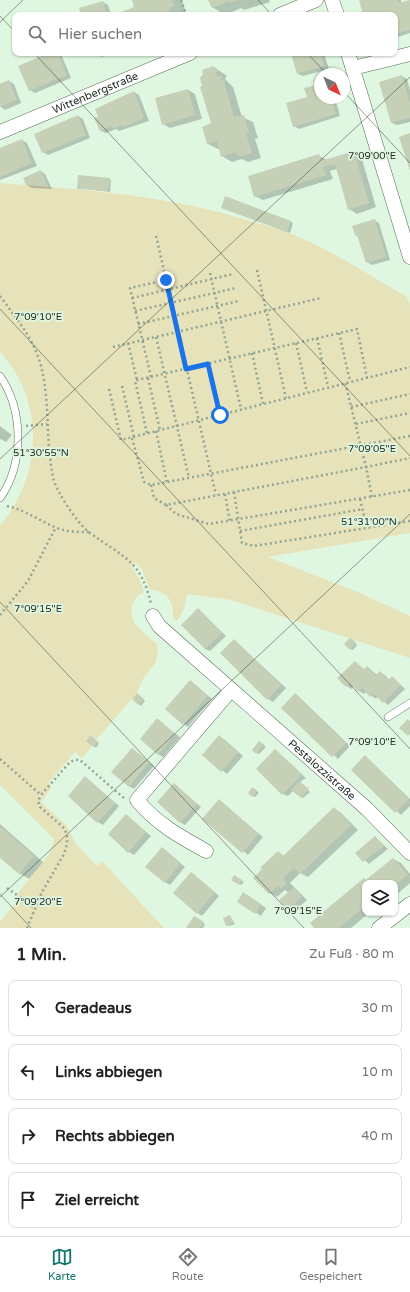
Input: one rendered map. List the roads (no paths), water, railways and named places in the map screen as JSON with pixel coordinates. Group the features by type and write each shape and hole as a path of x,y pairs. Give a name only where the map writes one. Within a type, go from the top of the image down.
{"street":[{"path":"287,12 316,0"},
{"path":"332,0 336,12"},
{"path":"353,68 410,54"},
{"name":"Wittenbergstraße","path":"0,132 183,56"},
{"path":"349,56 410,257"},
{"name":"Pestalozzistraße","path":"153,616 159,626 367,809 410,853"},
{"path":"206,851 171,832 146,811 137,800 231,690"},
{"path":"379,928 410,904"}],"lane":[{"path":"0,376 15,408 18,441 16,458 10,480 0,498"},
{"path":"388,717 408,707"}]}
